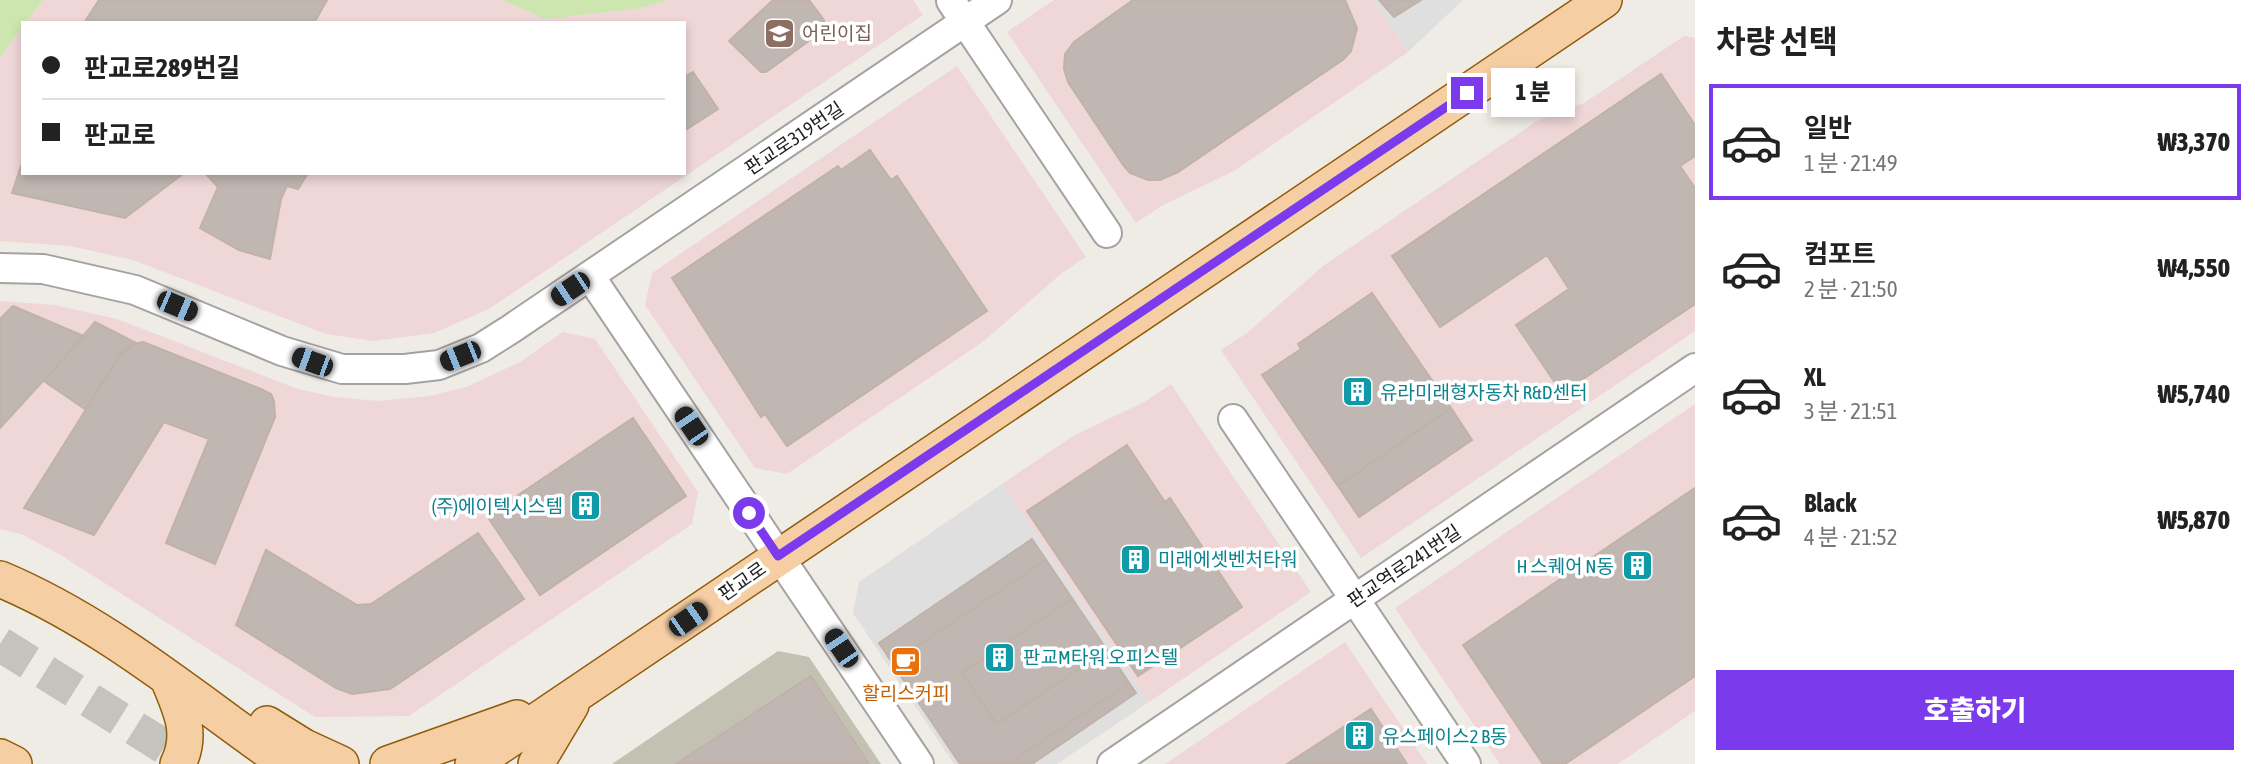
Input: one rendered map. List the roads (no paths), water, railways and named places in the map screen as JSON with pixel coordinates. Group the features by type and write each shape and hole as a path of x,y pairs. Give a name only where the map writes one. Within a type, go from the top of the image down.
{"main road":[{"name":"판교로","path":"473,764 1604,0"},
{"path":"0,579 38,595 101,631 287,764"},
{"path":"169,681 183,714 186,748 178,764"},
{"path":"169,681 219,693 304,747 341,764"},
{"path":"388,764 576,696"},
{"path":"536,764 576,696"},
{"path":"0,757 14,764"}],"street":[{"name":"판교로319번길","path":"0,268 43,269 135,290 312,362 369,370 439,365 481,348 997,0"},
{"path":"951,1 1107,233"},
{"path":"590,276 919,764"},
{"name":"판교역로241번길","path":"1112,764 1695,368"},
{"path":"1233,419 1466,764"}],"tunnel":[{"path":"0,644 192,764"}],"place":[{"name":"어린이집","path":"779,33"},
{"name":"유라미래형자동차 R&D센터","path":"1357,392"},
{"name":"(주)에이텍시스템","path":"586,506"},
{"name":"미래에셋벤처타워","path":"1135,559"},
{"name":"H 스퀘어 N동","path":"1637,566"},
{"name":"판교M타워 오피스텔","path":"1000,657"},
{"name":"할리스커피","path":"906,662"},
{"name":"유스페이스2 B동","path":"1359,736"}]}
